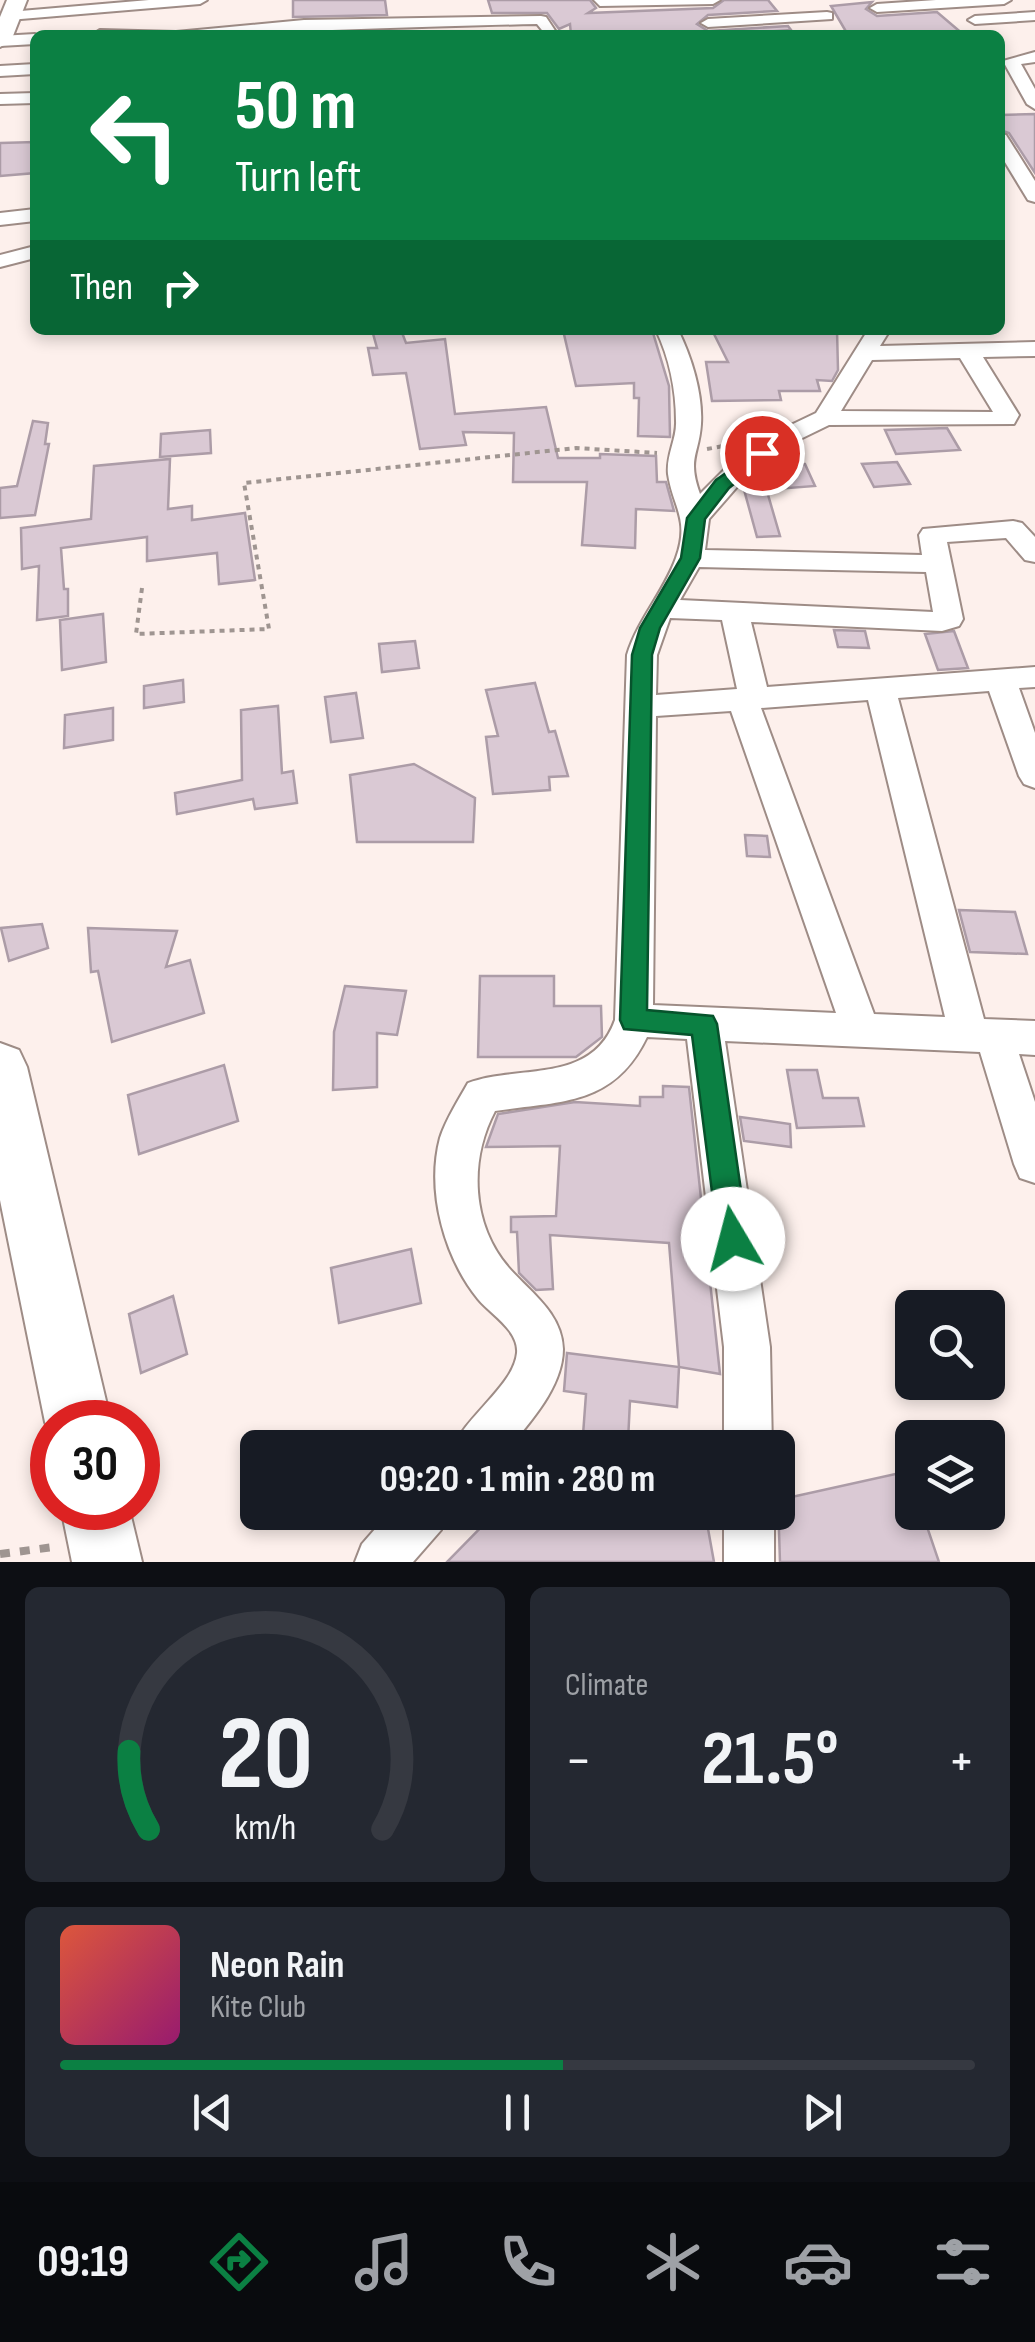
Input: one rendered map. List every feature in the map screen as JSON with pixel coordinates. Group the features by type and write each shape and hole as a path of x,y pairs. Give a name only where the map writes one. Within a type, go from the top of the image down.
{"street":[{"path":"30,39 0,41 13,8 200,0"},
{"path":"410,0 417,28"},
{"path":"584,18 601,1 713,0"},
{"path":"772,0 802,30"},
{"path":"708,23 790,18 832,21 814,0"},
{"path":"875,4 1004,0"},
{"path":"1018,0 1035,13"},
{"path":"875,4 893,23"},
{"path":"936,4 976,30"},
{"path":"962,21 1035,13"},
{"path":"237,30 304,24 417,28 541,20 547,30"},
{"path":"559,30 568,26"},
{"path":"1006,60 1035,58"},
{"path":"1006,60 1035,66"},
{"path":"1006,60 1035,104"},
{"path":"0,71 30,69"},
{"path":"0,99 30,98"},
{"path":"1005,146 1026,138"},
{"path":"1005,150 1035,196"},
{"path":"0,219 30,215"},
{"path":"0,261 30,253"},
{"path":"670,335 679,354 689,424 680,454 681,477 696,518"},
{"path":"825,418 874,341 969,353 1035,349"},
{"path":"969,353 1008,415 1004,419"},
{"path":"490,1430 533,1377 540,1350 534,1324 490,1280 469,1244 456,1166 462,1135 482,1096 500,1090 553,1088 608,1065 627,1046 634,1020 642,655 650,628 690,558 696,518 711,496 741,467 782,439 825,418 1035,420"},
{"path":"662,608 942,622 949,619 930,539 940,534 1013,529 1026,538 1035,554"},
{"path":"690,558 937,564"},
{"path":"734,612 748,699 861,1030"},
{"path":"641,707 1035,676"},
{"path":"1000,679 1035,776"},
{"path":"880,688 982,1035 1035,1164"},
{"path":"634,1020 1035,1038"},
{"path":"704,1024 748,1347 748,1430"},
{"path":"0,1067 73,1400"},
{"path":"380,1562 408,1530"},
{"path":"749,1530 750,1562"}],"path":[{"path":"142,588 136,634 268,629 244,483 576,448 680,454 729,445"},
{"path":"0,1554 101,1537"}],"building":[{"path":"293,0 385,0 387,15 293,17"},
{"path":"488,0 590,0 596,8 588,13 713,8 724,0 768,0 777,11 708,15 697,24 706,30 571,30 570,24 559,29 547,13 492,13"},
{"path":"872,2 866,9 877,16 937,12 958,30 845,30 831,6"},
{"path":"788,26 791,30 724,30"},
{"path":"1035,114 1035,173 1005,132 1005,115"},
{"path":"30,142 30,173 0,176 0,143"},
{"path":"373,335 403,335 406,343 445,339 455,414 546,407 558,458 600,458 600,454 656,456 657,482 666,482 674,511 636,509 635,548 582,545 587,482 513,482 514,433 463,432 466,445 420,449 406,373 373,375 368,348 377,348"},
{"path":"564,335 654,335 669,386 670,437 638,436 639,398 634,398 634,383 576,386"},
{"path":"714,335 837,335 838,370 832,381 817,380 820,391 779,391 781,400 712,401 706,362 728,362"},
{"path":"33,421 48,423 45,444 49,444 35,515 0,518 0,488 17,486"},
{"path":"947,428 960,450 896,454 885,430"},
{"path":"210,430 211,453 160,457 161,434"},
{"path":"170,459 168,509 192,506 192,520 245,513 255,580 219,584 217,553 147,561 147,537 61,548 68,616 37,620 39,566 22,569 21,528 91,519 94,466"},
{"path":"897,462 910,484 874,487 862,464"},
{"path":"805,464 815,486 776,489 767,467"},
{"path":"748,480 764,481 780,536 757,537 743,486"},
{"path":"103,614 106,662 62,670 60,620"},
{"path":"834,630 865,631 869,648 838,647"},
{"path":"954,631 968,668 938,670 925,634"},
{"path":"415,641 419,668 382,672 379,644"},
{"path":"183,680 184,702 144,708 144,686"},
{"path":"535,683 549,732 555,731 568,776 549,777 550,790 493,794 486,737 498,736 486,690"},
{"path":"356,693 363,738 331,742 325,697"},
{"path":"278,706 282,773 293,771 297,803 255,809 253,799 177,814 175,793 242,780 241,710"},
{"path":"113,708 113,740 64,748 65,715"},
{"path":"414,764 475,798 473,842 357,842 350,775"},
{"path":"745,835 767,836 770,857 747,856"},
{"path":"959,910 1015,912 1027,954 970,952"},
{"path":"42,924 48,948 9,961 1,928"},
{"path":"88,928 177,931 166,967 190,960 204,1013 112,1042 98,971 91,972"},
{"path":"480,976 554,976 554,1006 601,1006 602,1037 576,1057 478,1057"},
{"path":"345,986 406,991 397,1035 377,1033 377,1087 333,1090 334,1032"},
{"path":"224,1065 238,1121 139,1154 128,1095"},
{"path":"787,1070 817,1070 823,1098 858,1098 864,1126 797,1128"},
{"path":"663,1086 689,1087 720,1374 679,1367 669,1243 550,1235 553,1289 536,1290 519,1273 517,1232 511,1232 511,1217 556,1216 560,1146 486,1147 498,1114 575,1102 640,1106 640,1097 663,1097"},
{"path":"740,1117 790,1124 791,1147 744,1141"},
{"path":"411,1249 421,1303 339,1323 331,1268"},
{"path":"173,1296 187,1354 141,1373 129,1314"},
{"path":"567,1353 679,1367 677,1407 630,1401 629,1430 583,1430 586,1394 564,1391"},
{"path":"895,1474 895,1530 928,1530 939,1562 780,1562 779,1530 795,1530 795,1496"},
{"path":"478,1530 708,1530 714,1562 447,1562"}],"route":[{"path":"733,1239 704,1024 634,1020 642,655 650,628 690,558 696,518 723,484 762,453"}]}
